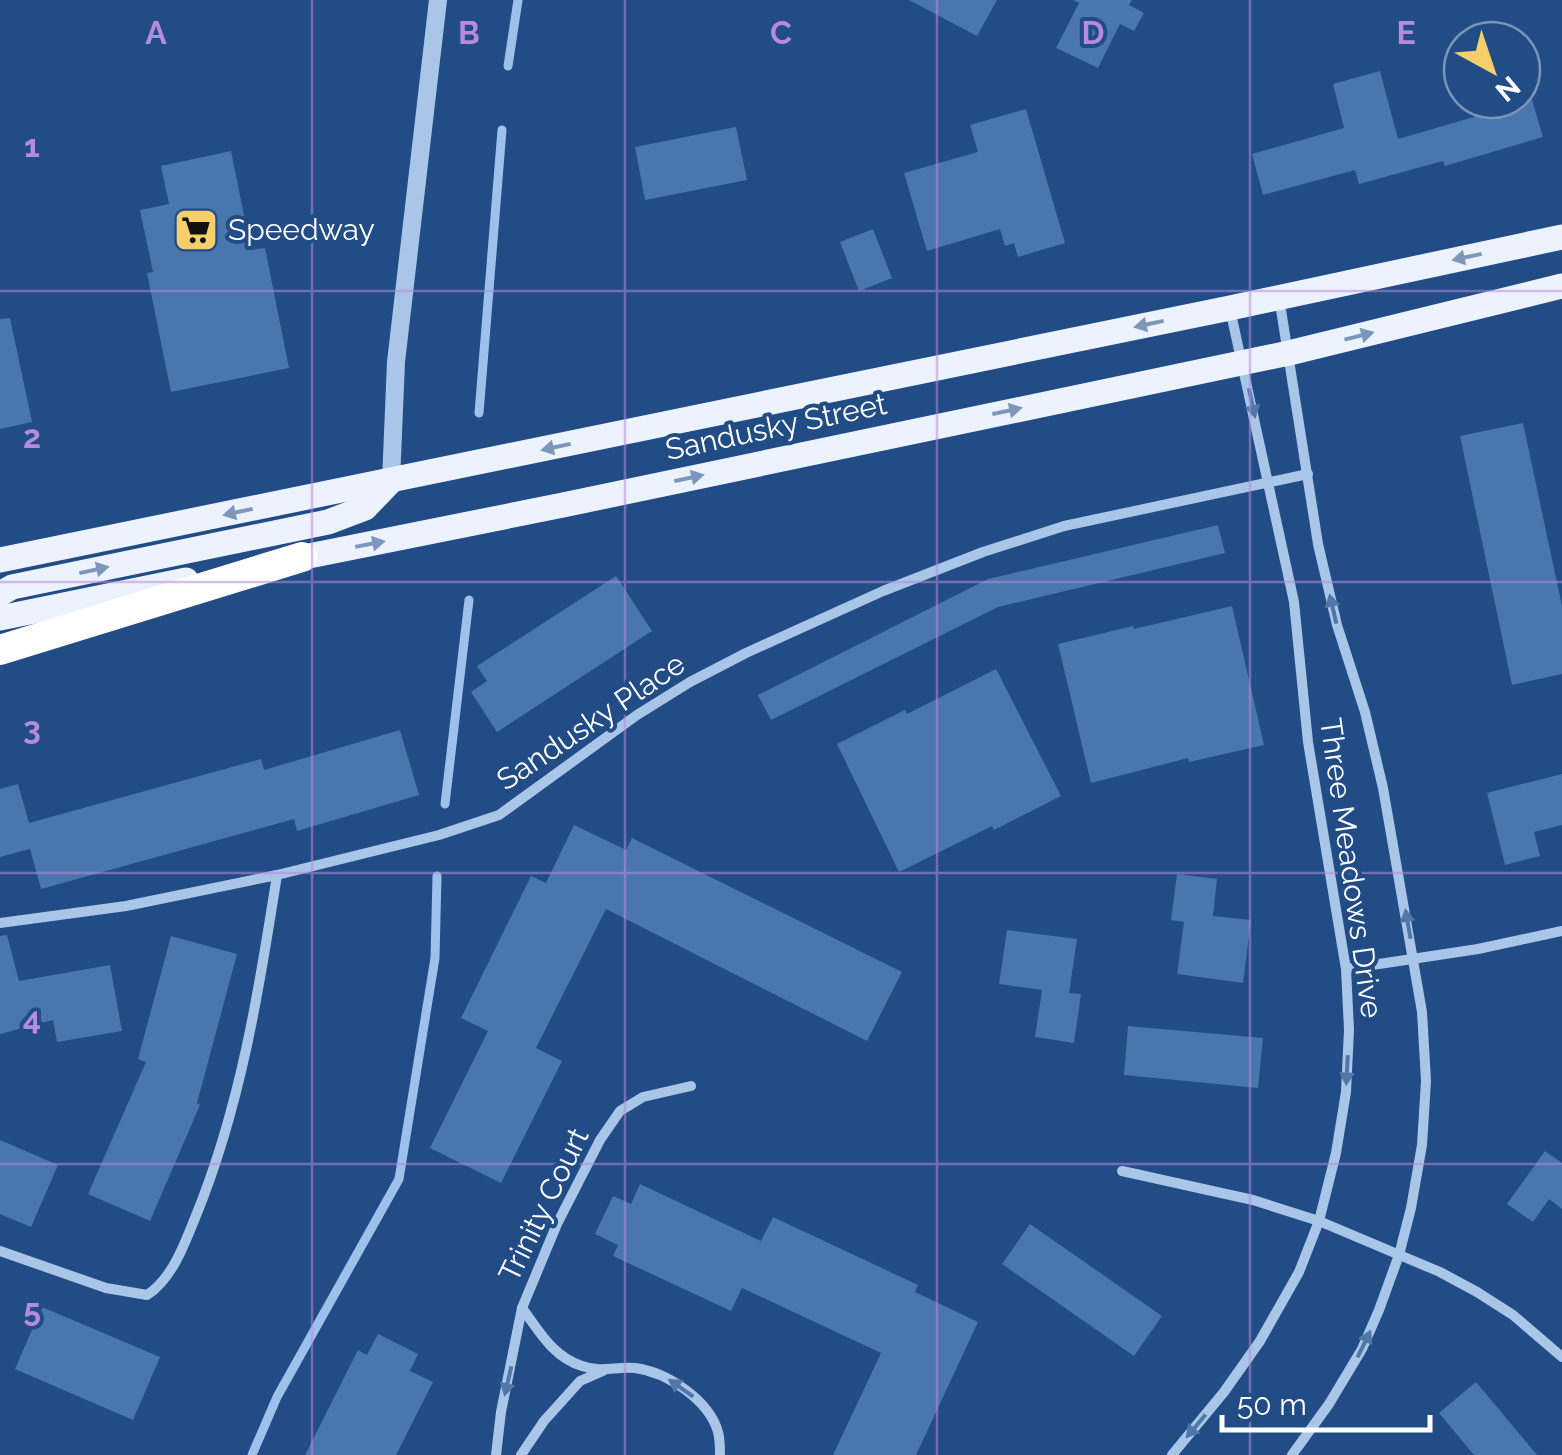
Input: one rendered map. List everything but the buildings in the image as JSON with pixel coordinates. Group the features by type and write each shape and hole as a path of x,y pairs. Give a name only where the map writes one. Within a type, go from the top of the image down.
{"highway":[{"path":"0,650 302,557"}],"main road":[{"name":"Sandusky Street","path":"0,560 1562,237"},
{"name":"Sandusky Street","path":"0,618 1288,353 1562,286"},
{"path":"0,594 12,587 328,522 365,508 391,480"}],"street":[{"path":"391,480 396,362 438,0"},
{"name":"Three Meadows Drive","path":"1279,297 1318,544 1383,788 1422,1012 1426,1081 1422,1145 1399,1255 1362,1349 1330,1404 1292,1455"},
{"name":"Three Meadows Drive","path":"1172,1455 1260,1341 1298,1272 1319,1221 1346,1092 1346,969 1308,742 1294,602 1230,308"},
{"name":"Sandusky Place","path":"0,922 126,906 278,875 439,835 499,815 636,714 690,682 746,652 883,591 966,558 1064,526 1308,474"},
{"path":"0,1251 106,1288 146,1295 157,1288 180,1254 212,1178 235,1098 278,875"},
{"path":"1346,969 1562,932"},
{"name":"Trinity Court","path":"691,1086 643,1097 620,1110 557,1224 522,1308 552,1349 579,1366 604,1371 634,1368 660,1374 683,1387 700,1402 718,1430 720,1455"},
{"path":"1122,1171 1253,1200 1319,1221 1440,1272 1513,1315 1562,1357"},
{"path":"496,1455 522,1308"},
{"path":"520,1455 544,1421 580,1382 604,1371"}],"waterway":[{"path":"508,66 518,0"},
{"path":"479,413 502,130"},
{"path":"445,804 469,600"},
{"path":"252,1455 277,1397 399,1179 435,958 437,876"}],"place":[{"name":"Speedway","path":"196,230"}]}
